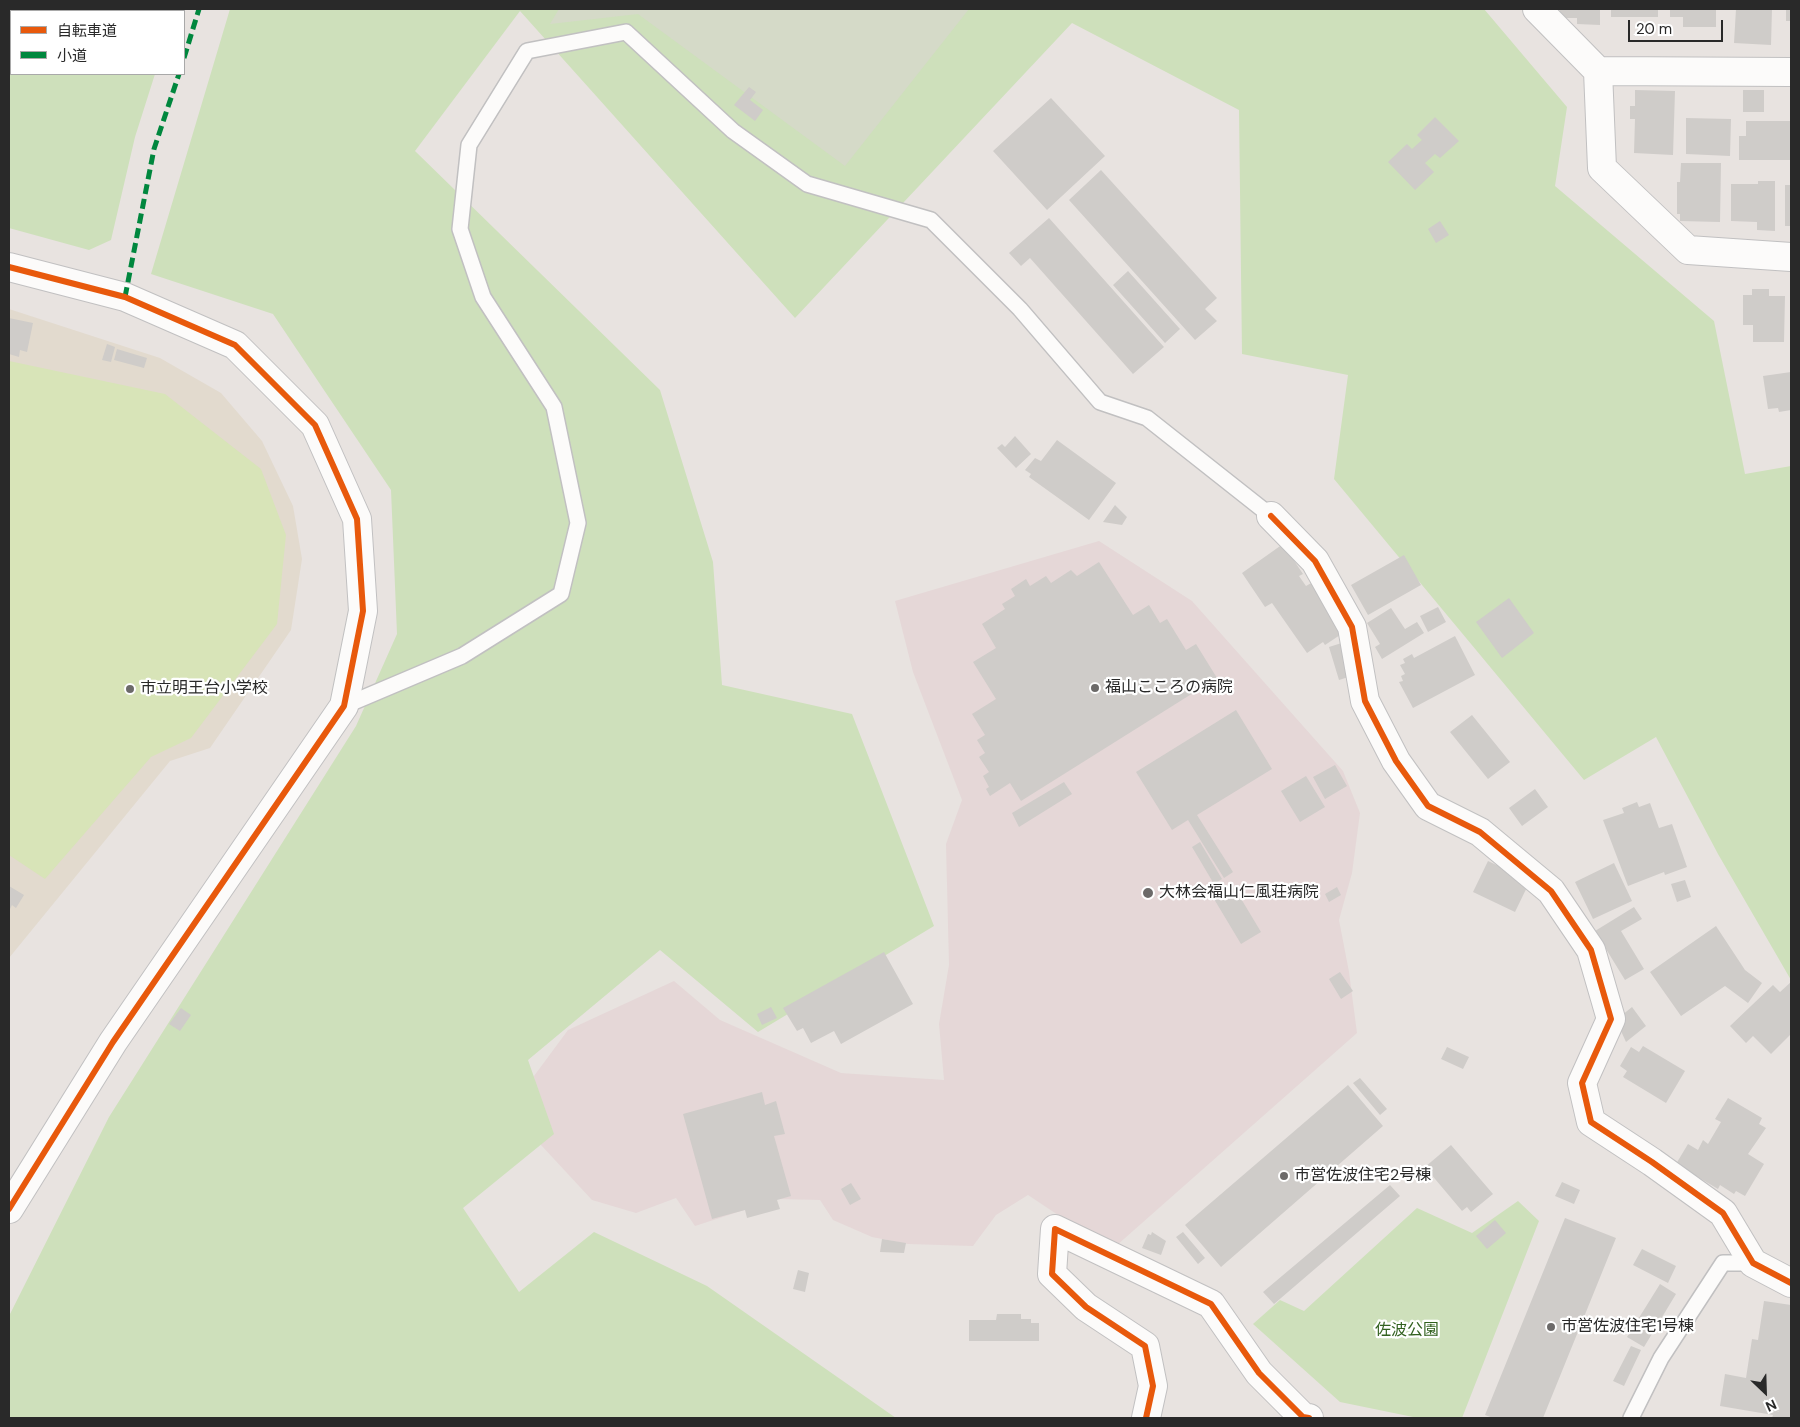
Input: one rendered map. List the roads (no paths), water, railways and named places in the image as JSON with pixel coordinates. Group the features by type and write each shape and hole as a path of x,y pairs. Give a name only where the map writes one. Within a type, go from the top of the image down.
{"street":[{"path":"1538,9 1598,71 1602,168 1688,250 1791,257"},
{"path":"1598,71 1791,72"},
{"path":"9,267 124,297 235,345 315,425 357,519 363,611 344,706 112,1042 9,1209"},
{"path":"1271,516 1315,561 1352,627 1364,701 1396,761 1428,806 1480,832 1551,891 1591,950 1611,1019 1582,1084 1591,1122 1652,1162 1723,1213 1753,1263 1791,1283"},
{"path":"1146,1418 1153,1386 1145,1346 1086,1307 1052,1274 1055,1229 1211,1304 1259,1373 1303,1417 1309,1418"}],"lane":[{"path":"344,706 462,656 561,594 578,523 554,407 483,297 460,230 469,145 527,52 626,32 733,131 807,184 931,220 1020,309 1100,402 1147,418 1271,516"},
{"path":"1631,1418 1661,1358 1723,1263 1753,1263"}],"place":[{"name":"福山こころの病院","path":"1095,688"},
{"name":"市立明王台小学校","path":"130,689"},
{"name":"大林会福山仁風荘病院","path":"1148,893"},
{"name":"市営佐波住宅2号棟","path":"1284,1176"},
{"name":"市営佐波住宅1号棟","path":"1551,1327"}],"park label":[{"name":"佐波公園","path":"1407,1331"}]}
